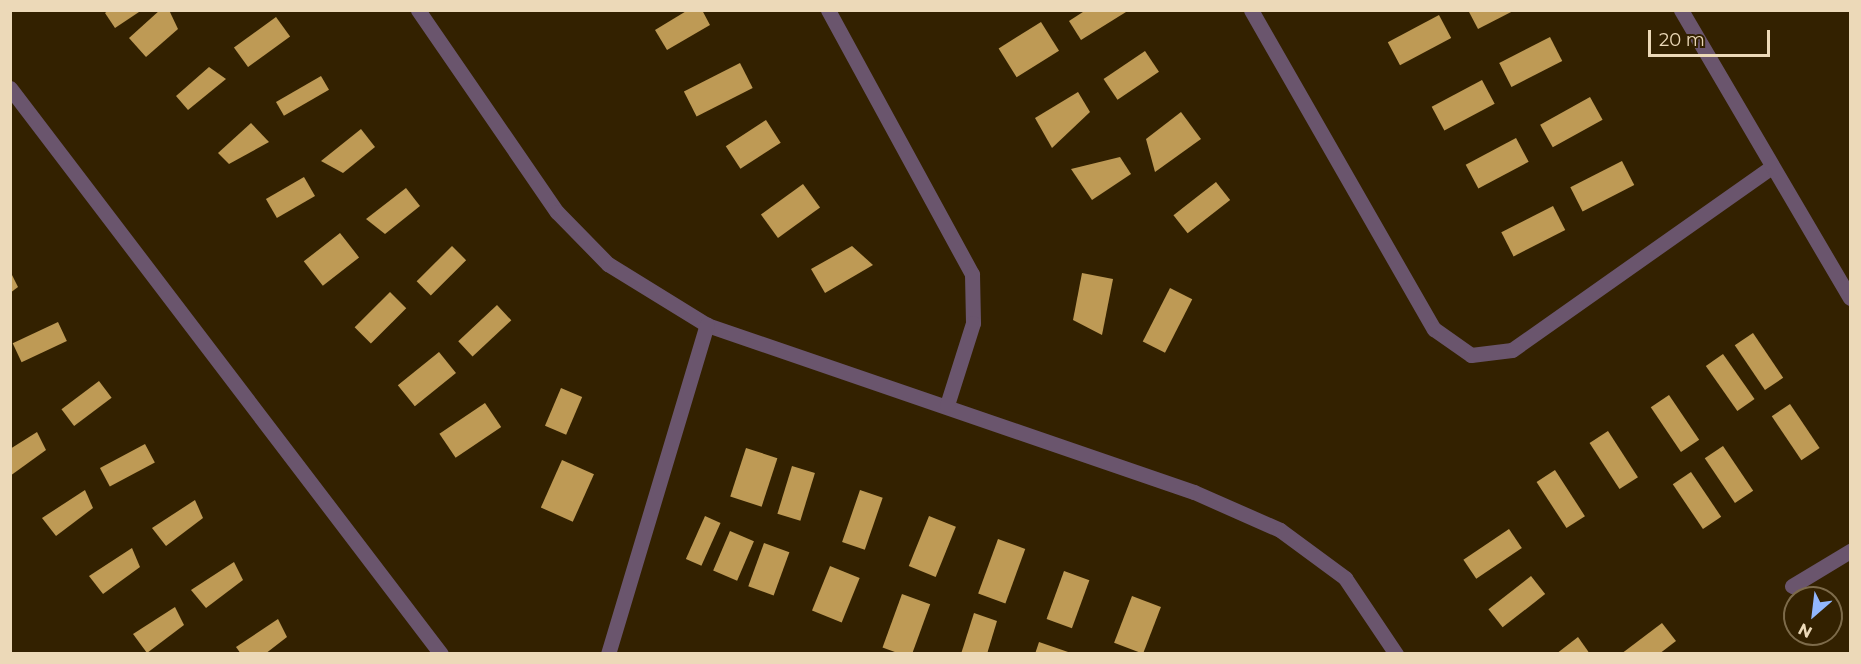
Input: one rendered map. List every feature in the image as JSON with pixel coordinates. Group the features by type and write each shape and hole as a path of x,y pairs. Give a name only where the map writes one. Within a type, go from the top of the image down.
{"street":[{"path":"418,10 558,212 608,264 706,325 947,405 1194,492 1280,530 1346,578 1396,654"},
{"path":"828,10 972,274 973,323 947,405"},
{"path":"1251,10 1434,329 1471,355 1512,350 1771,167"},
{"path":"1681,10 1771,167 1851,298"},
{"path":"10,88 441,654"},
{"path":"608,654 706,325"},
{"path":"1792,586 1851,551"}],"building":[{"path":"109,10 142,10 115,28 105,13"},
{"path":"160,10 169,10 178,29 146,57 129,38"},
{"path":"688,10 702,10 710,25 667,50 655,30"},
{"path":"1086,10 1125,10 1126,12 1081,40 1069,21"},
{"path":"1468,10 1515,10 1478,29"},
{"path":"1439,15 1451,38 1400,65 1388,42"},
{"path":"276,17 290,36 248,67 234,48"},
{"path":"1041,22 1059,51 1017,77 999,48"},
{"path":"1550,37 1562,61 1511,87 1499,63"},
{"path":"1145,51 1159,72 1118,100 1104,79"},
{"path":"740,63 753,88 697,117 684,92"},
{"path":"209,67 226,79 188,110 176,96"},
{"path":"321,76 329,90 284,116 276,102"},
{"path":"1482,80 1495,104 1444,131 1432,107"},
{"path":"1078,92 1090,112 1052,148 1035,118"},
{"path":"1590,97 1603,120 1553,147 1540,125"},
{"path":"1181,112 1201,139 1155,172 1146,139"},
{"path":"766,120 781,143 740,169 726,146"},
{"path":"251,123 269,142 229,164 218,153"},
{"path":"361,129 375,147 343,173 321,161"},
{"path":"1516,138 1529,162 1478,189 1466,165"},
{"path":"1120,157 1131,174 1092,200 1071,169"},
{"path":"1622,161 1634,185 1583,211 1570,187"},
{"path":"304,177 315,196 277,218 266,199"},
{"path":"1216,182 1230,200 1188,233 1173,215"},
{"path":"803,184 820,207 778,238 761,215"},
{"path":"406,188 420,206 385,234 366,219"},
{"path":"1553,206 1565,230 1514,256 1501,232"},
{"path":"340,233 359,257 323,286 304,261"},
{"path":"452,246 466,260 431,295 417,281"},
{"path":"852,246 873,265 825,293 811,269"},
{"path":"10,271 18,287 10,293"},
{"path":"1082,273 1113,279 1102,335 1073,320"},
{"path":"1170,288 1192,299 1165,353 1143,341"},
{"path":"390,292 406,308 371,344 355,327"},
{"path":"497,305 511,320 473,357 458,341"},
{"path":"58,322 67,341 22,362 13,343"},
{"path":"1753,333 1783,378 1765,390 1735,345"},
{"path":"439,352 456,373 415,406 398,385"},
{"path":"1723,354 1755,399 1737,411 1706,366"},
{"path":"99,381 112,398 74,426 61,409"},
{"path":"561,388 582,397 566,435 545,426"},
{"path":"1669,395 1699,440 1681,452 1651,407"},
{"path":"485,403 501,427 456,458 439,434"},
{"path":"1790,404 1820,448 1801,460 1772,416"},
{"path":"1608,431 1638,477 1620,489 1590,443"},
{"path":"37,432 46,450 10,476 10,449"},
{"path":"145,444 155,463 110,486 100,468"},
{"path":"1723,446 1753,491 1735,503 1705,458"},
{"path":"746,448 777,458 762,507 730,497"},
{"path":"562,460 594,474 573,522 541,508"},
{"path":"792,466 815,473 800,521 777,514"},
{"path":"1555,470 1585,516 1567,528 1537,482"},
{"path":"1691,472 1721,517 1703,529 1673,484"},
{"path":"85,490 93,508 56,536 42,518"},
{"path":"860,490 883,498 865,550 842,542"},
{"path":"195,500 203,518 166,546 152,528"},
{"path":"705,516 721,523 701,566 686,559"},
{"path":"929,516 956,527 936,577 909,566"},
{"path":"1509,529 1522,548 1476,579 1463,560"},
{"path":"730,531 754,541 737,581 713,571"},
{"path":"998,539 1025,549 1005,603 978,594"},
{"path":"764,543 789,552 774,595 748,586"},
{"path":"132,548 140,567 103,594 89,576"},
{"path":"234,562 243,580 206,608 191,590"},
{"path":"830,566 860,578 842,622 812,611"},
{"path":"1064,571 1089,580 1072,628 1047,619"},
{"path":"1531,576 1545,594 1503,627 1488,609"},
{"path":"902,594 930,604 912,654 900,654 883,648"},
{"path":"1132,596 1161,607 1143,654 1114,643"},
{"path":"175,607 184,625 147,653 133,634"},
{"path":"974,613 997,621 987,654 961,654"},
{"path":"278,619 287,637 265,654 241,654 236,647"},
{"path":"1662,623 1676,641 1659,654 1621,654"},
{"path":"1578,637 1590,654 1556,654"},
{"path":"1039,642 1071,653 1071,654 1035,654"}]}
